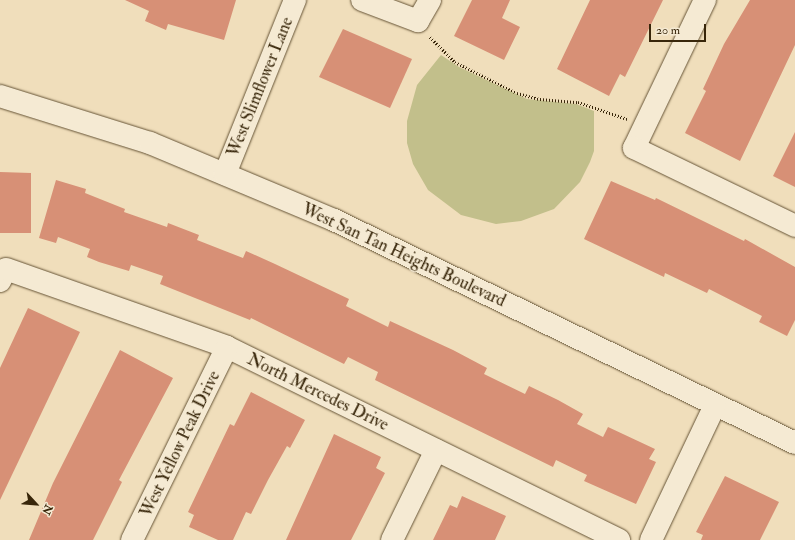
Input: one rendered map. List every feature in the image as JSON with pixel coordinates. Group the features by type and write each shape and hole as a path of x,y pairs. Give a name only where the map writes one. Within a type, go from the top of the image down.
{"street":[{"name":"West Slimflower Lane","path":"225,174 296,0"},
{"path":"362,0 418,21 430,0"},
{"path":"705,0 634,148 795,226"},
{"name":"West San Tan Heights Boulevard","path":"0,96 150,143 334,220 795,443"},
{"name":"North Mercedes Drive","path":"3,275 227,348 619,540"},
{"name":"West Yellow Peak Drive","path":"132,540 227,348"},
{"path":"651,540 715,405"},
{"path":"392,540 436,450"}],"path":[{"path":"418,21 432,40 455,62 517,93 540,99 578,102 645,125"}],"shaded area":[{"path":"441,55 459,67 527,99 576,104 594,111 594,151 590,162 580,182 554,209 521,221 496,224 461,215 428,190 413,164 407,143 407,121 417,85"}],"building":[{"path":"125,0 236,0 224,40 168,24 166,30 145,21 149,11"},
{"path":"472,0 510,0 502,18 520,27 504,60 454,36"},
{"path":"590,0 663,0 625,77 620,74 609,96 557,69"},
{"path":"750,0 795,0 795,45 740,161 685,133 706,91 703,89 724,44"},
{"path":"343,29 412,59 390,108 319,77"},
{"path":"795,132 795,187 773,176"},
{"path":"0,172 31,173 31,233 0,233"},
{"path":"56,180 86,189 85,193 125,209 124,212 167,227 168,223 199,235 197,240 243,258 246,251 275,264 349,299 346,306 388,327 390,321 453,350 487,368 484,374 525,394 529,386 558,400 583,414 577,424 603,437 608,427 655,449 649,459 656,462 636,504 584,481 587,475 556,460 553,467 375,380 378,372 348,357 344,364 251,318 250,320 160,284 163,276 131,265 129,271 99,262 87,257 90,249 58,237 56,243 39,238"},
{"path":"611,181 655,200 656,198 744,241 745,239 795,267 795,320 787,336 759,322 762,316 709,289 707,293 665,273 664,277 584,239"},
{"path":"28,308 80,332 0,500 0,368"},
{"path":"120,350 173,378 119,480 122,482 93,540 29,540 53,483"},
{"path":"251,392 305,420 290,448 287,446 251,514 246,512 233,540 218,540 189,527 194,515 188,512 230,424 234,426"},
{"path":"334,434 381,457 376,468 385,473 351,540 286,540"},
{"path":"725,476 779,502 760,540 701,540 703,535 696,532"},
{"path":"462,496 506,516 495,540 433,540 450,505 457,508"}]}
